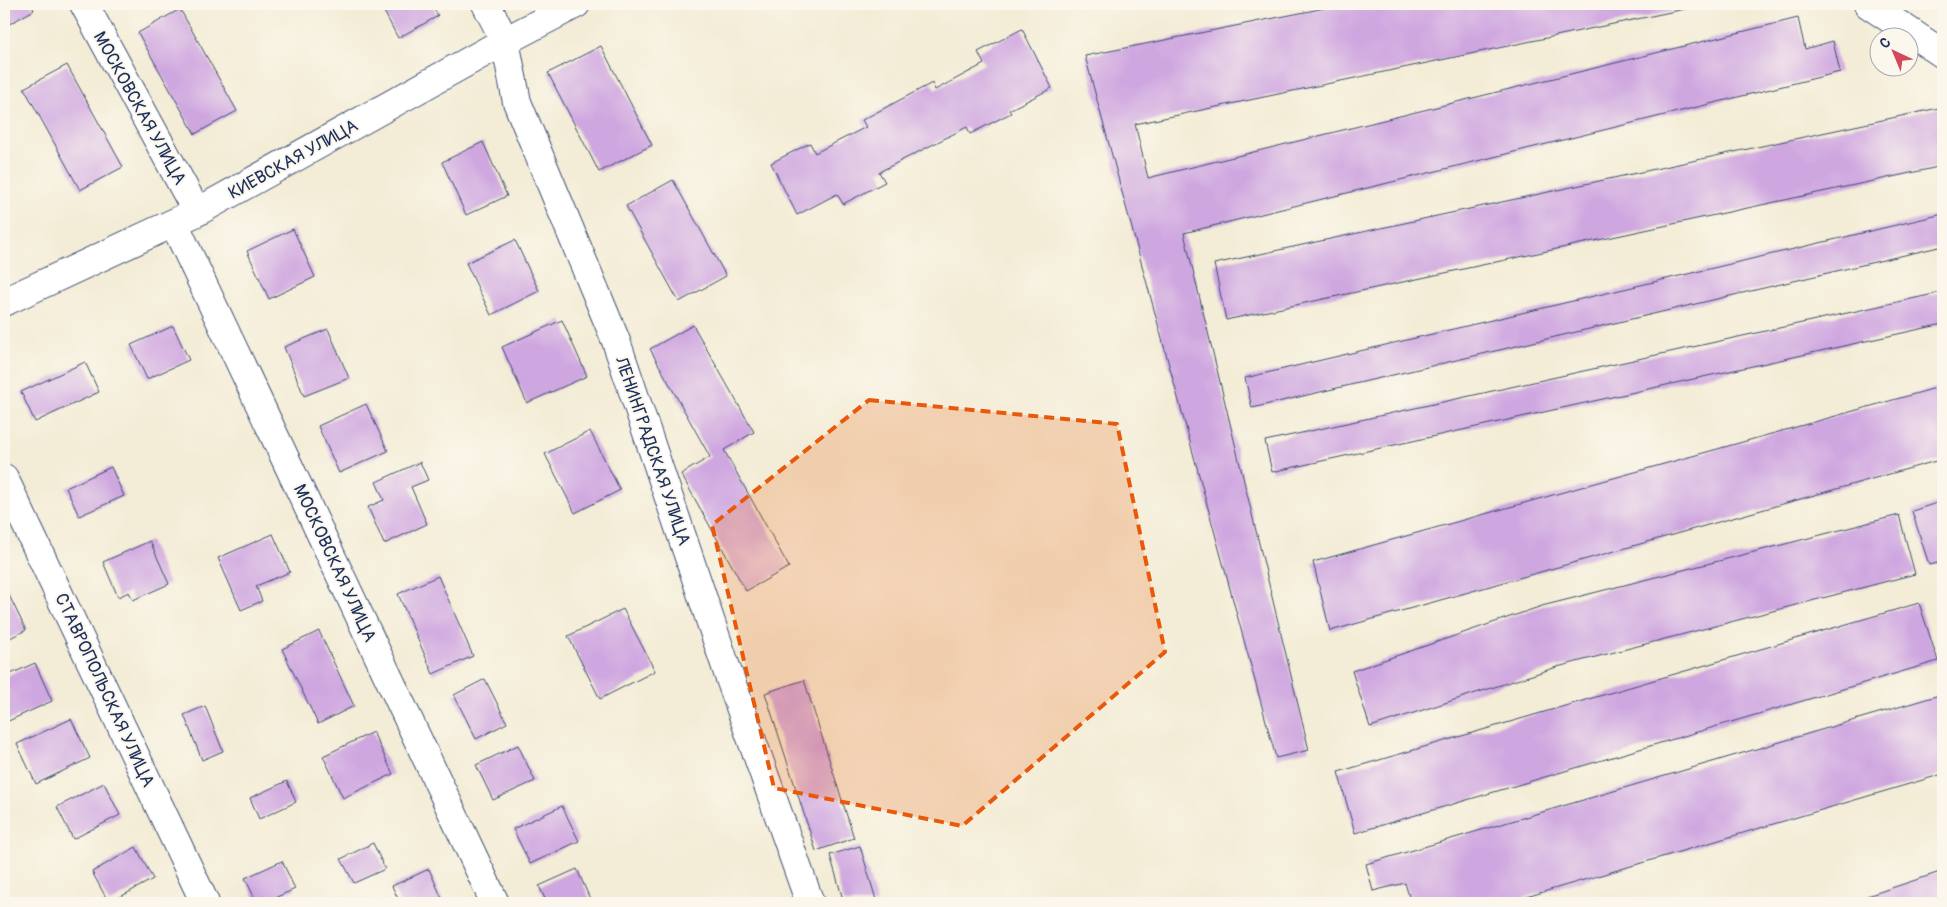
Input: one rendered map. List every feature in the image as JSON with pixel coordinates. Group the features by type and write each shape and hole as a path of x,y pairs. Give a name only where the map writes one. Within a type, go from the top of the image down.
{"street":[{"name":"МОСКОВСКАЯ УЛИЦА","path":"84,4 185,217 496,903"},
{"name":"ЛЕНИНГРАДСКАЯ УЛИЦА","path":"486,4 505,41 517,102 616,341 729,676 810,903"},
{"name":"КИЕВСКАЯ УЛИЦА","path":"4,302 185,217 576,4"},
{"path":"1868,4 1943,54"},
{"name":"СТАВРОПОЛЬСКАЯ УЛИЦА","path":"4,478 205,903"}],"highlighted area":[{"path":"869,400 1117,424 1165,652 962,826 774,788 712,525"}],"building":[{"path":"4,4 31,4 34,10 4,27"},
{"path":"380,4 432,4 438,16 398,38"},
{"path":"1345,4 1704,5 1135,124 1148,178 1798,18 1805,49 1833,41 1840,72 1184,233 1309,750 1276,758 1085,56"},
{"path":"180,9 237,111 195,134 138,33"},
{"path":"1022,29 1052,88 1009,110 1011,113 970,134 967,127 879,172 885,182 843,204 837,194 797,215 771,163 810,143 815,153 866,127 862,120 932,83 935,90 984,64 978,52"},
{"path":"601,46 652,145 599,172 548,73"},
{"path":"67,65 123,167 80,190 24,88"},
{"path":"1943,107 1943,166 1226,320 1214,264"},
{"path":"483,142 507,196 466,215 442,162"},
{"path":"673,180 726,276 679,302 626,206"},
{"path":"1943,214 1943,246 1252,408 1245,378"},
{"path":"293,229 315,277 269,299 247,251"},
{"path":"515,240 539,291 491,315 466,263"},
{"path":"1943,292 1943,324 1272,472 1265,441"},
{"path":"562,320 587,376 527,403 502,347"},
{"path":"693,325 754,432 724,450 789,567 746,591 681,474 710,457 650,349"},
{"path":"173,326 189,360 147,379 131,345"},
{"path":"328,329 349,378 304,396 284,347"},
{"path":"85,362 99,392 35,422 21,392"},
{"path":"1943,386 1943,459 1330,631 1313,562"},
{"path":"366,404 388,451 339,473 318,426"},
{"path":"590,431 620,490 575,513 545,454"},
{"path":"420,462 428,480 411,487 427,524 384,544 368,507 384,500 376,482"},
{"path":"111,467 124,496 79,516 66,488"},
{"path":"1943,501 1943,562 1929,565 1912,511"},
{"path":"1899,515 1915,574 1557,667 1370,727 1352,671 1542,606"},
{"path":"273,534 290,572 256,586 262,601 241,610 218,558"},
{"path":"150,541 169,584 133,600 129,592 118,597 103,562"},
{"path":"438,576 473,656 433,674 398,594"},
{"path":"4,588 26,630 4,641"},
{"path":"1919,603 1938,661 1355,833 1338,772"},
{"path":"623,609 655,671 600,699 568,636"},
{"path":"319,631 354,706 318,724 282,649"},
{"path":"35,663 52,701 4,723 4,677"},
{"path":"485,679 507,723 476,739 454,695"},
{"path":"804,680 854,838 816,851 765,693"},
{"path":"1943,694 1943,774 1506,903 1411,903 1405,883 1373,891 1366,864"},
{"path":"205,706 223,751 202,760 184,715"},
{"path":"71,719 90,758 36,784 17,744"},
{"path":"373,732 393,774 343,798 323,756"},
{"path":"518,745 535,781 493,800 476,765"},
{"path":"287,781 296,802 259,819 250,798"},
{"path":"104,783 120,815 73,839 57,807"},
{"path":"562,806 579,841 530,864 513,829"},
{"path":"373,843 385,869 354,883 341,859"},
{"path":"860,846 877,903 844,903 830,855"},
{"path":"136,847 153,879 109,903 92,872"},
{"path":"282,861 295,889 263,903 257,903 245,878"},
{"path":"429,869 444,903 400,903 392,886"},
{"path":"577,869 590,899 581,903 547,903 539,886"},
{"path":"1943,871 1943,903 1846,903"}]}
